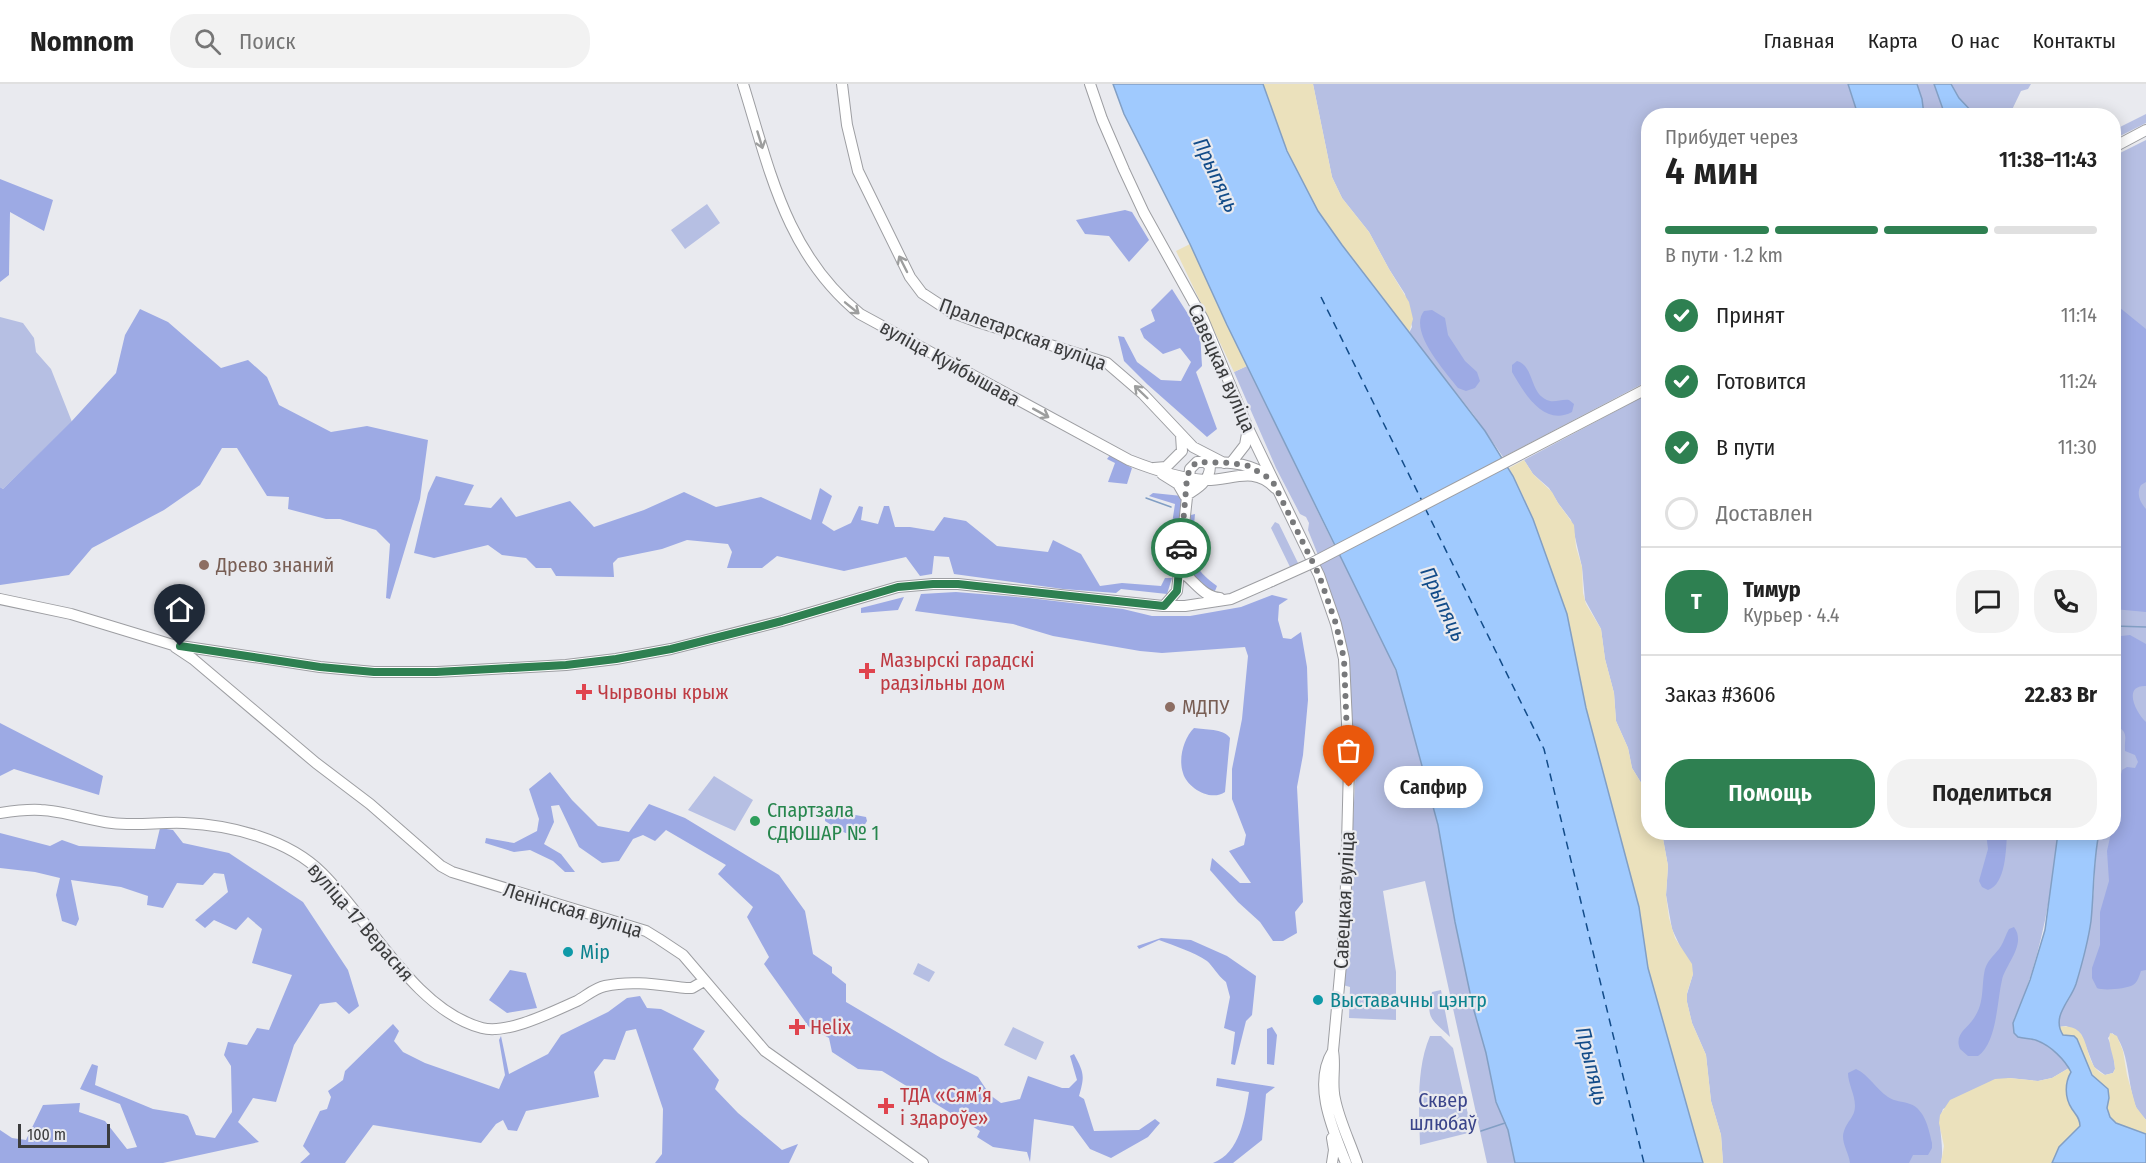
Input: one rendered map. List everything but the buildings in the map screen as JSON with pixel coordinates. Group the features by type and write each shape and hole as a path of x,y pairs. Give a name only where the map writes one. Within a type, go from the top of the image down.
{"main road":[{"name":"вуліца Куйбышава","path":"743,84 781,207 800,245 819,273 842,299 861,314 1129,460 1151,468 1188,473 1206,480 1249,472"},
{"name":"Пралетарская вуліца","path":"842,84 847,125 858,171 910,277 922,293 951,312 1107,363 1143,394 1193,447 1228,463"},
{"name":"Савецкая вуліца","path":"1090,84 1102,119 1149,222 1203,319 1248,428 1319,575 1336,624 1344,659 1349,766 1344,931 1333,1051 1335,1099 1357,1163"},
{"path":"2121,143 2146,130"},
{"path":"0,599 71,614 173,645 320,667 374,672 436,672 590,663 671,649 782,621 898,587 933,584 979,586 1164,606 1185,606 1231,599 1312,563 1641,392"},
{"path":"1228,463 1245,445 1248,428"},
{"path":"1151,468 1166,467 1176,459 1182,451 1181,435"},
{"name":"Пралетарская вуліца","path":"1181,435 1189,458 1188,473"},
{"path":"1249,472 1257,465 1260,453"},
{"path":"1164,606 1177,591 1184,573 1185,496 1188,473 1197,462 1228,463 1272,480 1280,494"},
{"path":"1185,496 1206,480 1210,473 1210,466 1205,462"},
{"path":"1151,468 1178,484 1185,496"},
{"path":"1184,573 1204,593 1213,598 1231,599"},
{"path":"1184,573 1193,593 1190,602 1185,606"},
{"name":"Ленінская вуліца","path":"173,645 316,763 370,804 441,866 452,872 646,931 683,955 765,1051 923,1163"},
{"path":"210,674 207,662 210,657 220,652"},
{"name":"вуліца 17 Верасня","path":"0,813 42,810 113,823 184,824 234,830 272,842 303,856 322,873 409,979 442,1007 468,1023 484,1029 491,1030 522,1023 578,1000 602,986 645,983 692,988 704,981"},
{"name":"Савецкая вуліца","path":"1333,1051 1326,1065 1324,1083 1327,1108 1346,1163"},
{"path":"1327,1108 1326,1118 1334,1147 1332,1163"}],"green space":[{"path":"1313,84 1848,84 1856,108 1641,108 1641,385 1503,457 1473,414 1409,333 1412,327 1405,294 1369,232 1342,198 1332,177"},
{"path":"1917,84 1934,84 1943,108 1923,108"},
{"path":"1951,84 2031,84 2028,89 2021,91 2013,108 1968,108"},
{"path":"2146,114 2146,123 2121,136 2121,126"},
{"path":"2146,140 2146,1120 2134,1100 2125,1057 2118,1039 2112,1033 2108,1038 2113,1050 2115,1069 2113,1073 2105,1075 2094,1067 2081,1034 2066,1026 2059,1027 2061,1013 2075,985 2084,950 2093,899 2098,840 2121,840 2121,152"},
{"path":"707,204 720,223 685,249 671,230"},
{"path":"0,317 23,323 34,338 36,352 51,369 72,422 3,489 0,487"},
{"path":"1247,366 1335,547 1318,555 1308,530 1309,523 1306,517 1300,514 1276,468 1234,372"},
{"path":"1641,398 1641,783 1632,768 1628,748 1616,721 1614,693 1605,659 1601,629 1585,600 1582,567 1571,520 1549,488 1533,474 1524,460"},
{"path":"1275,522 1279,524 1299,565 1291,569 1271,528"},
{"path":"1339,554 1383,640 1401,684 1438,825 1473,1007 1486,1053 1496,1102 1508,1130 1515,1163 1487,1163 1425,881 1383,891 1396,972 1396,1020 1349,1018 1350,987 1343,985 1356,769 1347,655 1318,565"},
{"path":"714,776 753,800 735,831 688,810"},
{"path":"1663,840 2057,840 2044,928 2031,974 2014,1019 2030,1039 2043,1043 2069,1068 2052,1078 2038,1081 2009,1078 1943,1109 1940,1122 1941,1163 1723,1163 1721,1135 1711,1101 1706,1055 1692,1023 1687,1002 1693,974 1672,929 1666,895 1668,866"},
{"path":"918,963 935,972 929,982 913,974"},
{"path":"1441,990 1450,1037 1432,1018 1429,1008 1432,992"},
{"path":"1013,1027 1044,1042 1036,1060 1004,1045"},
{"name":"Сквер шлюбаў","path":"1430,1036 1441,1036 1453,1048 1472,1132 1420,1145 1420,1075"}],"shaded area":[{"path":"0,179 53,200 44,231 10,212 9,275 0,282"},
{"path":"1125,210 1132,212 1149,240 1129,262 1109,236 1085,234 1076,220"},
{"path":"1172,289 1200,333 1202,366 1196,372 1217,429 1207,437 1124,361 1118,336 1124,337 1137,362 1161,380 1181,381 1191,362 1180,348 1163,354 1144,338 1140,329 1155,321 1151,310"},
{"path":"140,309 168,322 221,368 248,360 267,377 279,405 331,432 367,426 428,440 420,499 390,599 386,598 390,544 376,530 340,519 326,519 288,509 289,497 267,496 237,448 222,448 200,485 164,510 92,548 69,575 0,585 0,487 3,489 71,422 116,373 125,335"},
{"path":"2121,309 2146,329 2146,482 2141,485 2139,495 2146,509 2146,612 2121,610"},
{"path":"1432,310 1445,318 1448,335 1465,361 1477,372 1480,381 1475,388 1466,391 1458,388 1430,351 1424,340 1420,319 1424,311"},
{"path":"1517,361 1527,369 1543,398 1550,401 1569,400 1574,404 1572,412 1552,415 1536,406 1512,372 1512,365"},
{"path":"1110,455 1132,468 1127,484 1108,482 1115,463 1107,459"},
{"path":"436,476 474,485 464,505 491,508 501,497 516,517 570,501 594,527 644,510 684,492 716,507 761,497 811,520 820,488 832,496 822,523 834,531 851,523 859,506 863,507 861,520 878,524 884,506 889,506 895,527 934,531 944,517 966,521 997,546 1048,552 1053,540 1081,554 1100,586 1122,583 1161,586 1165,578 1172,578 1167,594 1121,589 1116,593 1063,589 954,574 949,557 934,556 932,574 920,576 906,557 844,571 777,556 762,568 727,568 732,552 728,544 687,540 662,549 618,558 613,563 614,577 556,576 551,568 536,568 526,558 502,555 488,545 434,558 414,553 428,493"},
{"path":"1153,493 1182,496 1175,565 1160,563 1168,550 1175,504 1149,496"},
{"path":"1195,514 1192,547 1195,563 1217,586 1215,591 1204,587 1192,570 1189,536 1191,515"},
{"path":"956,592 1123,609 1152,616 1190,616 1241,607 1272,595 1288,599 1279,605 1278,620 1283,638 1291,639 1301,632 1307,667 1308,700 1303,755 1297,787 1303,902 1295,912 1297,933 1283,941 1273,941 1260,922 1238,902 1210,870 1212,858 1240,883 1251,883 1229,851 1244,845 1246,835 1232,799 1232,769 1242,719 1248,656 1245,647 1162,653 1140,651 1053,636 1013,624 915,611 921,594"},
{"path":"904,597 898,610 861,613 861,608"},
{"path":"2130,635 2146,644 2146,686 2134,690 2133,700 2138,712 2146,722 2146,970 2141,971 2133,985 2104,989 2097,988 2092,978 2092,968 2100,945 2100,912 2109,881 2107,851 2109,840 2121,840 2122,770 2127,767 2135,768 2138,762 2135,755 2125,751 2125,738 2121,729 2121,636"},
{"path":"0,723 103,776 99,795 14,769 0,776"},
{"path":"1194,728 1223,732 1230,738 1225,792 1219,795 1200,792 1185,779 1181,761 1183,749 1187,737"},
{"path":"550,772 572,800 598,826 629,832 649,804 685,818 779,875 805,911 813,954 832,967 832,973 846,984 846,1002 978,1077 990,1095 1001,1103 1020,1099 1028,1076 1062,1088 1069,1088 1077,1080 1070,1056 1074,1054 1082,1074 1079,1096 1084,1099 1094,1131 1139,1130 1155,1119 1160,1123 1148,1137 1111,1158 1090,1149 1073,1126 1034,1119 1030,1162 1027,1152 993,1147 977,1137 980,1131 882,1071 858,1069 832,1052 829,1038 809,1027 764,964 769,957 747,917 753,907 718,874 726,865 666,830 655,841 643,835 633,839 619,861 602,863 579,847 559,805 551,806 554,822 544,844 561,854 575,872 565,872 553,861 530,850 514,852 485,843 486,838 514,843 537,831 539,819 529,789"},
{"path":"829,810 866,817 867,821 858,832 848,834 825,821 825,814"},
{"path":"160,828 173,830 183,843 229,853 303,902 348,970 359,1006 349,1014 336,1002 320,1004 294,1045 276,1102 253,1098 238,1122 259,1142 163,1163 0,1163 0,1130 12,1138 26,1140 43,1105 80,1103 79,1112 105,1121 127,1149 137,1147 120,1104 80,1089 92,1064 98,1066 95,1085 153,1109 184,1114 188,1116 196,1135 215,1138 232,1112 231,1066 224,1055 228,1042 247,1045 257,1028 269,1030 292,975 252,963 262,929 248,917 236,930 214,920 205,928 195,920 228,892 224,874 214,873 203,885 177,883 163,908 147,905 148,896 121,887 71,880 79,919 76,926 62,921 56,895 60,878 35,872 0,868 0,833 50,846 62,840 79,846 155,849"},
{"path":"1987,840 2006,840 2002,874 1994,886 1988,890 1982,887 1979,881 1988,849"},
{"path":"2014,927 2018,940 2017,947 2002,980 1993,1032 1984,1050 1978,1056 1968,1056 1960,1049 1960,1036 1980,1006 1986,965 2001,946 2009,929"},
{"path":"1161,938 1191,940 1227,956 1256,976 1252,1015 1246,1021 1235,1065 1231,1064 1235,1032 1224,1028 1230,997 1226,982 1207,961 1184,949 1159,940 1139,949 1137,946"},
{"path":"510,970 526,973 537,1008 507,1013 489,1000"},
{"path":"640,996 647,1008 661,1009 705,1031 693,1049 719,1080 715,1089 738,1113 782,1150 798,1144 789,1163 655,1163 662,1154 663,1109 636,1029 626,1031 615,1060 604,1059 594,1072 599,1097 526,1111 517,1131 508,1130 503,1120 496,1124 481,1143 373,1125 345,1163 300,1163 310,1154 303,1146 320,1111 327,1109 331,1097 328,1091 343,1080 345,1071 393,1024 399,1031 394,1041 403,1052 425,1063 499,1089 505,1075 499,1040 501,1036 509,1074 548,1054 561,1035 608,1012 627,998"},
{"path":"1272,1027 1277,1035 1274,1065 1267,1064 1267,1029"},
{"path":"1856,1069 1888,1097 1910,1104 1919,1110 1925,1120 1932,1143 1928,1155 1913,1155 1909,1163 1850,1163 1843,1135 1855,1106 1848,1073"},
{"path":"1217,1078 1275,1087 1266,1094 1262,1140 1233,1163 1213,1163 1222,1158 1235,1143 1243,1123 1249,1092 1216,1086"}],"sand":[{"path":"1263,84 1313,84 1332,177 1342,198 1369,232 1409,302 1413,319 1409,333 1350,258 1318,211 1287,149"},
{"path":"1190,244 1247,366 1234,372 1176,251"},
{"path":"1524,460 1533,474 1552,492 1574,525 1576,547 1582,567 1583,593 1586,604 1601,629 1605,659 1614,693 1616,721 1628,748 1632,768 1641,783 1641,840 1663,840 1668,866 1666,895 1669,918 1675,938 1692,964 1693,974 1687,993 1687,1002 1692,1023 1706,1055 1711,1101 1721,1135 1723,1163 1703,1163 1648,968 1639,907 1586,708 1567,614 1528,506 1509,468"},
{"path":"2059,1027 2071,1027 2078,1031 2083,1037 2092,1063 2105,1075 2113,1073 2115,1069 2110,1033 2117,1036 2123,1051 2136,1107 2146,1120 2146,1134 2116,1123 2110,1117 2107,1108 2108,1089 2093,1075 2074,1036 2063,1035"},
{"path":"2069,1068 2071,1073 2068,1079 2068,1092 2080,1126 2059,1147 2052,1163 1941,1163 1944,1146 1939,1123 1940,1115 1950,1100 1995,1079 2038,1081 2052,1078"}],"water":[{"name":"Прыпяць","path":"1113,84 1263,84 1287,151 1318,211 1485,431 1513,476 1533,519 1567,614 1586,708 1639,907 1648,968 1703,1163 1515,1163 1508,1130 1496,1102 1486,1053 1473,1007 1438,825 1396,670 1227,325 1190,244 1124,114"},
{"path":"1848,84 1917,84 1923,108 1856,108"},
{"path":"1934,84 1951,84 1968,108 1943,108"},
{"path":"2057,840 2098,840 2091,921 2083,961 2076,984 2060,1015 2059,1022 2063,1035 2074,1036 2077,1039 2092,1075 2108,1089 2107,1108 2110,1117 2116,1123 2146,1134 2146,1163 2052,1163 2059,1147 2080,1126 2067,1095 2071,1072 2048,1046 2036,1040 2018,1037 2014,1033 2013,1023 2030,980 2045,930"}],"waterway":[{"path":"1146,498 1171,507"},
{"path":"2121,626 2146,627"},
{"path":"1481,1131 1505,1123"}],"ferry route":[{"path":"1321,297 1422,501"},
{"path":"1425,508 1544,749 1644,1163"}],"way so far":[{"path":"1181,548 1187,478 1190,469 1197,462 1249,466 1272,480 1319,575 1336,624 1344,659 1349,787"}],"place":[{"name":"Древо знаний","path":"204,565"},
{"name":"Мазырскі гарадскі радзільны дом","path":"867,671"},
{"name":"Чырвоны крыж","path":"584,692"},
{"name":"МДПУ","path":"1170,707"},
{"name":"Сапфир","path":"1349,787"},
{"name":"Спартзала СДЮШАР № 1","path":"755,821"},
{"name":"Мір","path":"568,952"},
{"name":"Выставачны цэнтр","path":"1318,1000"},
{"name":"Helix","path":"797,1027"},
{"name":"ТДА «Сямʼя і здароўе»","path":"886,1106"}],"route":[{"path":"180,646 320,667 374,672 436,672 590,663 671,649 782,621 898,587 958,584 1164,606 1177,591 1181,548"}]}
